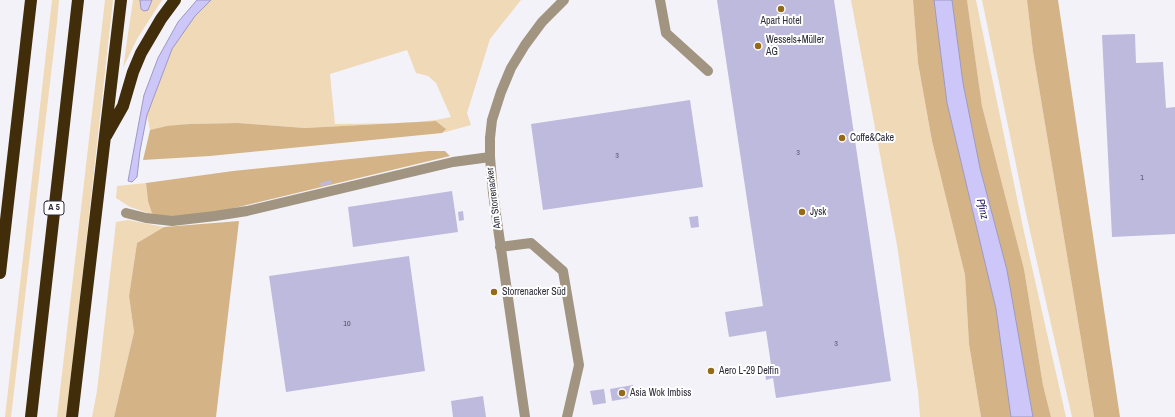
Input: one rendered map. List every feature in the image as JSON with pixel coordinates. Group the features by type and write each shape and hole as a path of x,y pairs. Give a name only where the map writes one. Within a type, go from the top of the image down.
{"highway":[{"path":"0,274 31,0"},
{"name":"A 5","path":"31,417 78,0"},
{"path":"72,417 103,140 121,0"},
{"path":"103,140 123,106 133,72 141,53 161,18 175,0"}],"street":[{"name":"Am Storrenacker","path":"525,417 500,247 490,157 492,120 511,68 525,45 542,22 564,0"},
{"path":"660,0 666,32 708,71"},
{"path":"126,214 172,221 247,211 453,162 490,157"},
{"path":"500,247 531,243 563,271 580,365 567,417"}],"shaded area":[{"path":"52,0 59,0 57,23 11,417 5,417"},
{"path":"105,0 113,0 82,279 66,417 57,417"},
{"path":"133,0 162,0 137,39 123,68"},
{"path":"211,0 521,0 490,39 467,113 471,125 442,133 445,128 436,121 415,122 451,117 436,83 428,76 416,73 407,50 330,74 335,124 396,123 305,128 238,123 189,124 150,130 147,115 172,49 195,16"},
{"path":"851,0 913,0 918,63 932,141 965,275 969,344 981,417 920,417 918,391 897,245"},
{"path":"913,0 934,0 947,103 996,309 1011,417 981,417 969,344 965,275 932,141 918,63"},
{"path":"952,0 967,0 982,106 1024,269 1043,385 1051,417 1033,417 1007,270 980,168 963,83"},
{"path":"967,0 976,0 1024,232 1066,417 1051,417 1043,385 1024,269 982,106"},
{"path":"982,0 1027,0 1033,52 1094,417 1072,417 1027,218"},
{"path":"1027,0 1058,0 1120,417 1094,417 1033,52"},
{"path":"436,121 446,129 442,133 210,156 143,160 150,130 167,126 238,123 305,128"},
{"path":"429,151 445,151 450,156 222,211 177,217 160,217 152,213 148,201 146,183 233,171"},
{"path":"146,183 148,201 160,217 130,207 116,198 117,186"},
{"path":"128,220 164,227 137,243 129,296 134,332 114,417 92,417 97,391 116,222"},
{"path":"239,221 216,417 114,417 134,332 129,296 137,243 164,227"}],"water":[{"path":"140,0 152,0 148,10 144,11 141,9"},
{"path":"197,0 211,0 195,16 172,49 147,115 137,177 132,182 128,181 144,95 158,58 178,22"},
{"name":"Pfinz","path":"934,0 952,0 963,83 980,168 1007,270 1033,417 1011,417 996,309 947,103"}],"building":[{"path":"717,0 834,0 891,381 776,398 773,378 766,380 765,372 772,371 766,331 729,337 725,312 763,306"},
{"path":"1135,34 1136,63 1163,62 1166,108 1175,107 1175,234 1112,237 1102,35"},
{"path":"690,100 703,187 543,210 531,124"},
{"path":"331,180 331,184 321,186 320,183"},
{"path":"452,191 458,232 353,247 348,207"},
{"path":"463,211 464,220 459,221 458,212"},
{"path":"698,216 699,227 691,228 689,217"},
{"path":"409,256 425,371 286,392 269,276"},
{"path":"633,385 635,397 612,401 610,389"},
{"path":"604,389 606,403 593,405 590,391"},
{"path":"483,396 486,417 453,417 451,401"}],"place":[{"name":"Apart Hotel","path":"781,9"},
{"name":"Wessels+Müller AG","path":"758,46"},
{"name":"Coffe&Cake","path":"842,138"},
{"name":"Jysk","path":"802,212"},
{"name":"Storrenacker Süd","path":"494,292"},
{"name":"Aero L-29 Delfin","path":"711,371"},
{"name":"Asia Wok Imbiss","path":"622,393"}]}
